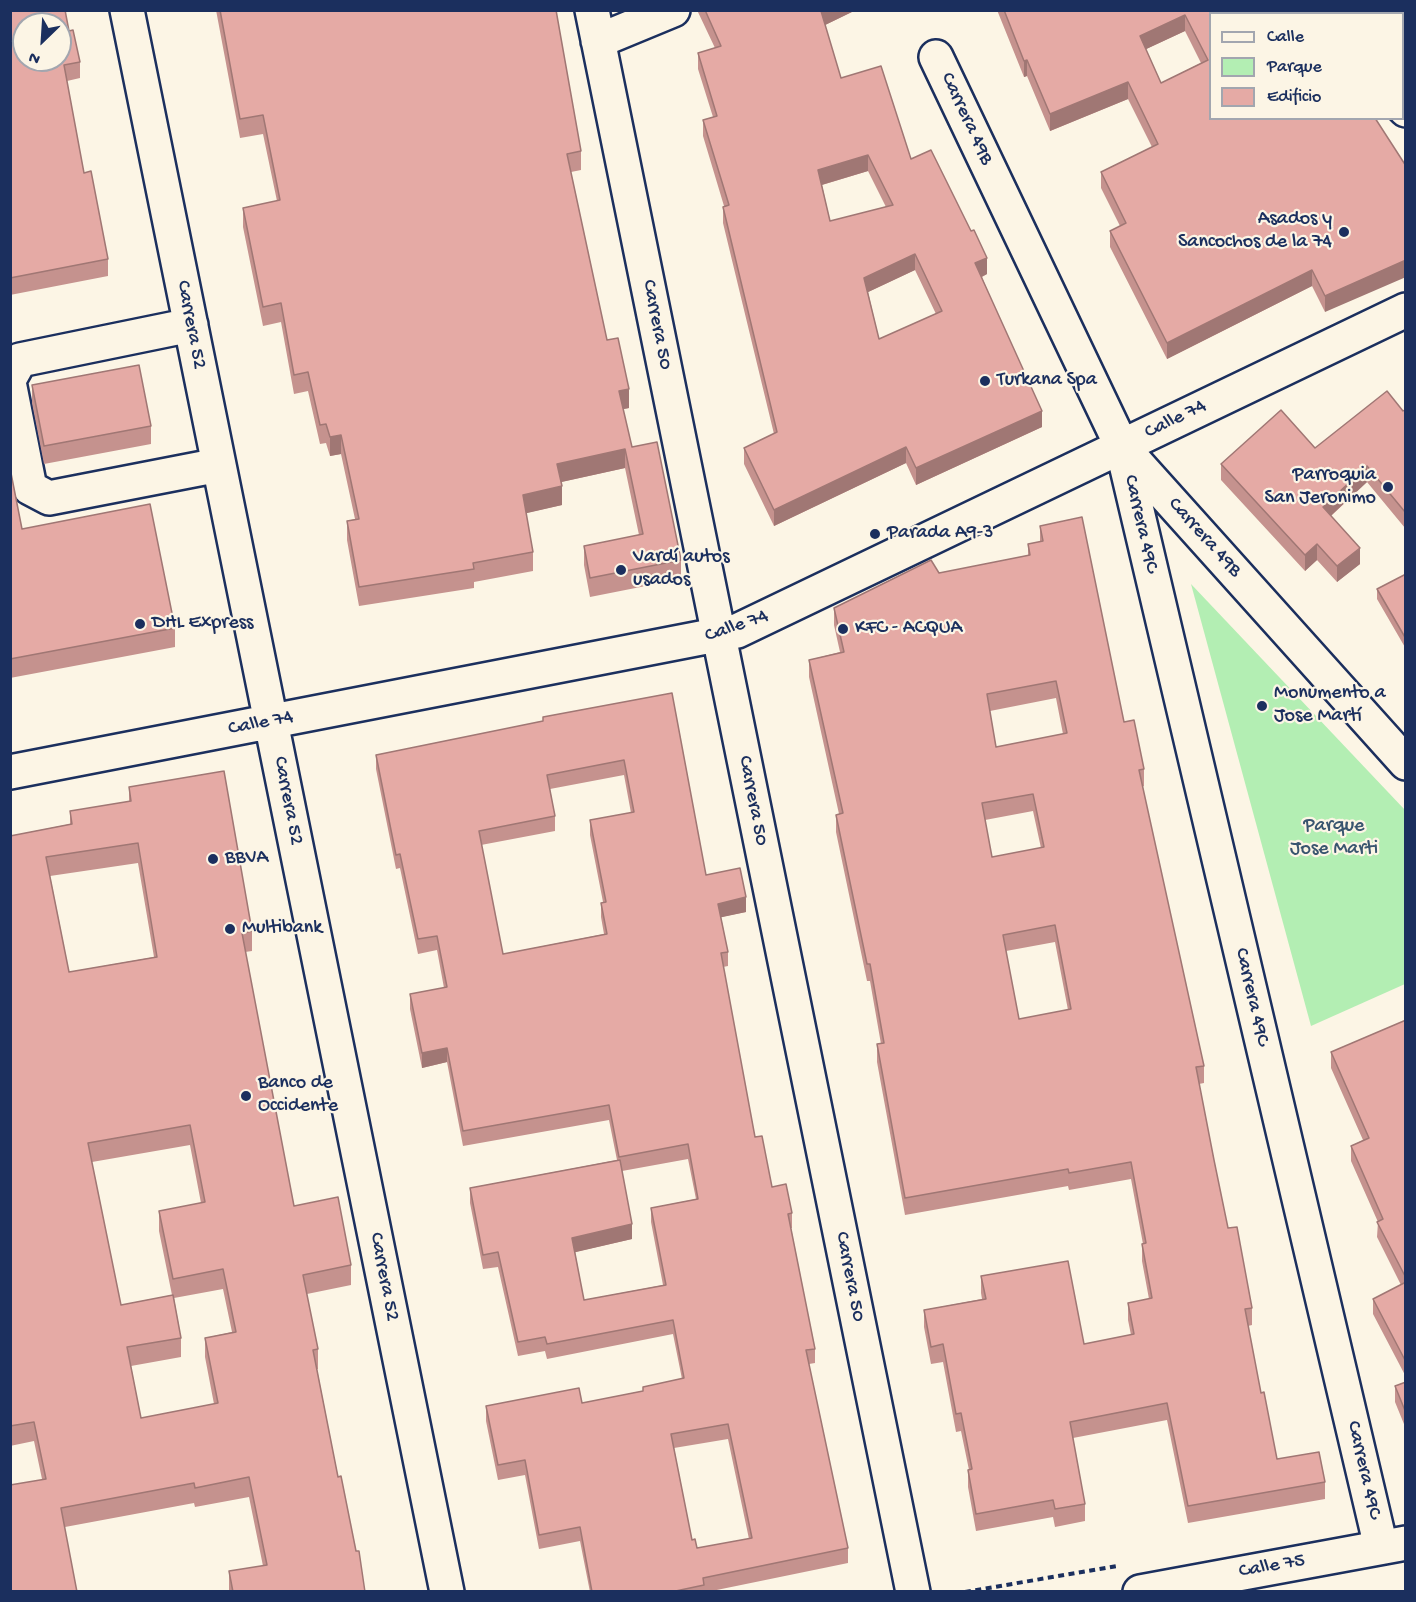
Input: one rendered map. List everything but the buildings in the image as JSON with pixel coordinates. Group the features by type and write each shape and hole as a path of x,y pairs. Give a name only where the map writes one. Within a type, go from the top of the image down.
{"street":[{"name":"Carrera 52","path":"127,10 447,1592"},
{"path":"595,26 673,10"},
{"name":"Carrera 50","path":"595,26 913,1592"},
{"name":"Carrera 49B","path":"936,57 1122,447 1406,763"},
{"name":"Calle 74","path":"10,772 719,636 752,625 1406,310"},
{"path":"10,378 20,360 190,325"},
{"path":"10,387 30,488 49,498 219,465"},
{"name":"Carrera 49C","path":"1122,447 1393,1545"},
{"name":"Calle 75","path":"1134,1578 1393,1545"}],"path":[{"path":"965,1592 1134,1578"}],"green space":[{"name":"Parque Jose Marti","path":"1191,584 1405,810 1405,984 1311,1026"}],"place":[{"name":"Asados y Sancochos de la 74","path":"1344,232"},
{"name":"Turkana Spa","path":"985,381"},
{"name":"Parroquia San Jeronimo","path":"1388,487"},
{"name":"Parada A9-3","path":"875,534"},
{"name":"Vardí autos usados","path":"621,570"},
{"name":"DHL Express","path":"140,624"},
{"name":"KFC - ACQUA","path":"843,629"},
{"name":"Monumento a Jose Martí","path":"1262,706"},
{"name":"BBVA","path":"213,859"},
{"name":"Multibank","path":"230,929"},
{"name":"Banco de Occidente","path":"246,1096"}]}
